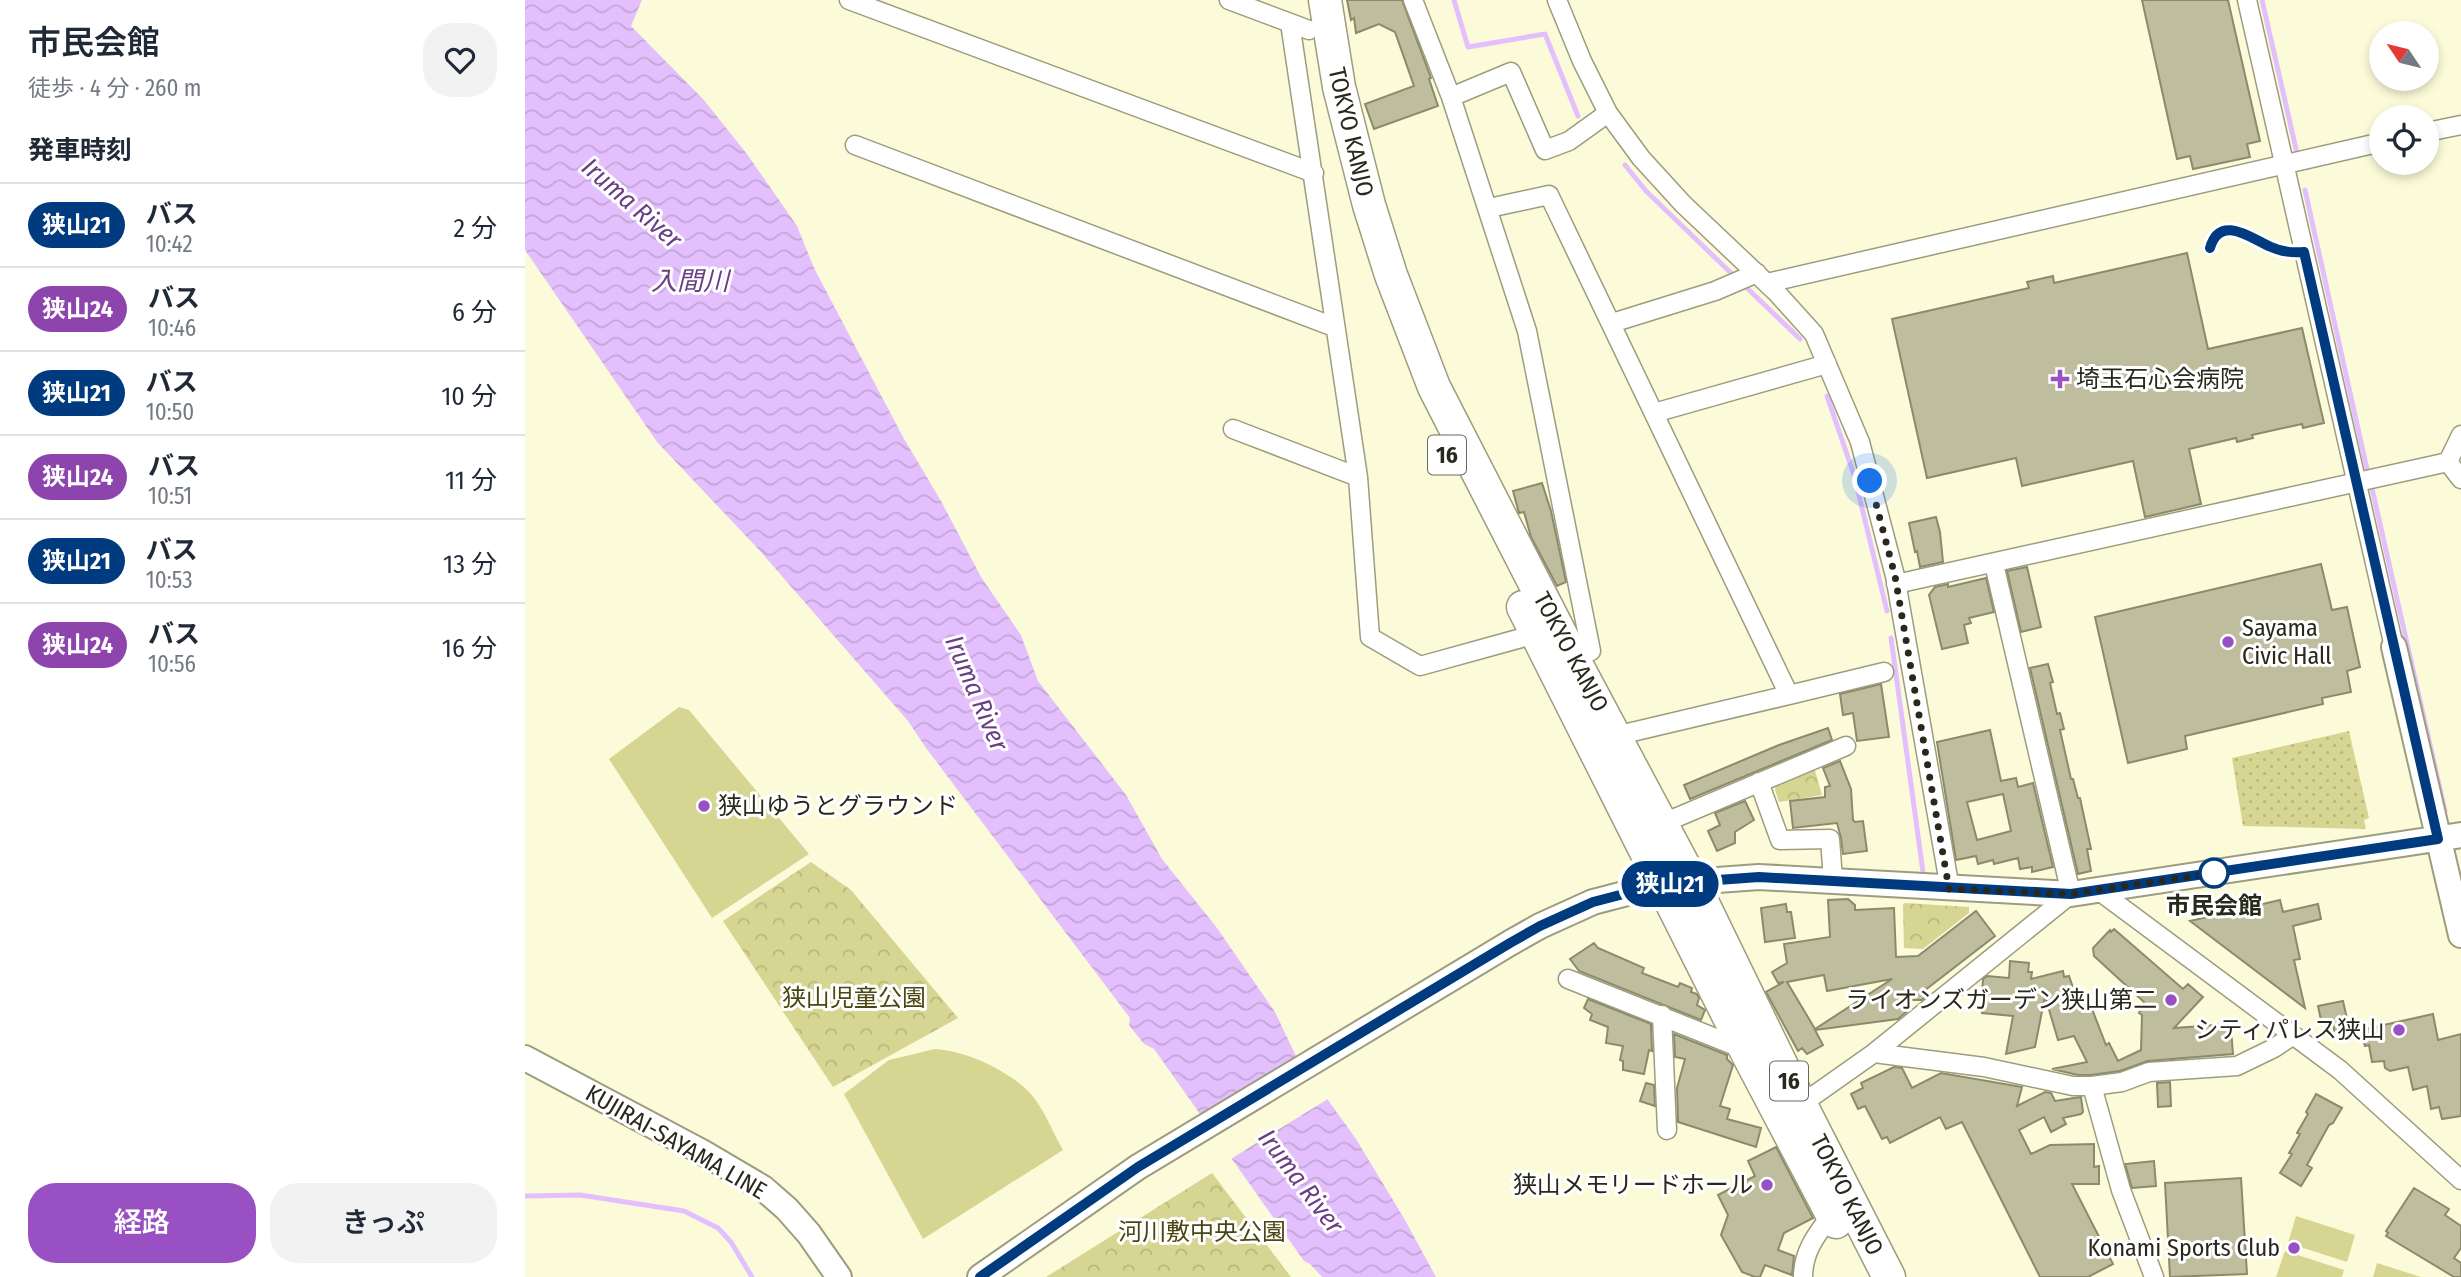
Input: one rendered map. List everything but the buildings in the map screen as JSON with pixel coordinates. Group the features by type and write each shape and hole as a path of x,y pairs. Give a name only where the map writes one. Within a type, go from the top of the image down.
{"highway":[{"name":"TOKYO KANJO","path":"1325,0 1339,87 1358,164 1391,275 1434,387 1661,824 1677,883 1746,1051 1792,1112 1832,1214 1865,1277"},
{"name":"TOKYO KANJO","path":"1301,17 1331,140 1371,282 1418,396 1536,634 1677,883 1792,1112 1889,1277"}],"main road":[{"path":"2394,647 2450,837 2461,935"},
{"path":"980,1277 1138,1167 1510,943 1593,902 1677,883 1759,877 2071,894 2450,837"},
{"name":"KUJIRAI-SAYAMA LINE","path":"525,1058 702,1152 763,1188 802,1225 839,1277"}],"street":[{"path":"849,0 1314,173"},
{"path":"1229,0 1301,17 1314,173 1334,327 1358,477 1370,637 1420,666 1536,634"},
{"path":"1413,0 1451,97 1527,331 1591,651 1573,658"},
{"path":"1557,0 1582,61 1608,113 1641,158 1683,204 1762,278 1814,334 1860,442 1896,584 1949,889"},
{"path":"2247,0 2394,647"},
{"path":"1451,97 1511,72 1545,150 1569,141 1608,113"},
{"path":"2439,130 2461,125"},
{"path":"855,145 1334,327"},
{"path":"1612,323 1762,278 2369,145"},
{"path":"1489,208 1549,195 1789,695"},
{"path":"1654,414 1827,364"},
{"path":"1233,429 1358,477"},
{"path":"2448,462 2461,435"},
{"path":"1896,584 2448,462"},
{"path":"2448,462 2461,479"},
{"path":"1792,1112 1874,1053 2071,894 1994,564"},
{"path":"1615,736 1884,672"},
{"path":"1661,824 1846,746"},
{"path":"1759,782 1780,840 1830,839 1833,880"},
{"path":"2098,890 2340,1070 2461,1180"},
{"path":"1568,979 1746,1051"},
{"path":"1662,1015 1667,1130"},
{"path":"1874,1053 1984,1067 2073,1086 2092,1086 2122,1082 2149,1072 2237,1066 2292,1036"},
{"path":"2092,1086 2121,1190 2154,1277"},
{"path":"1803,1277 1806,1256 1812,1241 1832,1214"}],"green space":[{"name":"狭山ゆうとグラウンド","path":"679,707 689,710 809,854 712,918 609,759"},
{"path":"2349,731 2369,818 2364,820 2366,829 2243,826 2232,758"},
{"path":"1814,767 1822,795 1779,802 1775,790 1777,783"},
{"name":"狭山児童公園","path":"811,862 851,890 958,1018 833,1087 723,921"},
{"path":"1905,903 1969,907 1969,913 1923,949 1904,948"},
{"path":"935,1049 959,1053 995,1067 1025,1088 1037,1101 1063,1150 923,1239 844,1094 889,1060"},
{"name":"河川敷中央公園","path":"1212,1173 1291,1277 1046,1277"},
{"path":"2296,1216 2355,1235 2347,1262 2288,1243"},
{"path":"2285,1251 2344,1270 2342,1277 2276,1277"},
{"path":"2377,1263 2421,1277 2373,1277"}],"water":[{"name":"入間川","path":"525,0 642,0 631,26 703,99 747,154 797,226 814,268 903,437 981,577 1021,635 1038,681 1126,795 1162,859 1217,928 1275,1012 1295,1054 1356,1139 1436,1277 1322,1277 1304,1261 1154,1049 1144,1044 1129,1025 1130,1018 908,721 761,552 657,442 525,250"}],"pier":[{"path":"1301,1056 1331,1097 1229,1160 1199,1119"}],"waterway":[{"path":"1454,0 1468,47 1545,34 1578,116"},
{"path":"2262,0 2296,149"},
{"path":"1625,165 1646,191 1732,274"},
{"path":"2305,190 2367,469"},
{"path":"1747,288 1800,339"},
{"path":"1827,396 1854,475 1887,611"},
{"path":"2371,484 2445,811"},
{"path":"1891,638 1923,872"},
{"path":"525,1196 580,1195 684,1211 718,1228 731,1242 752,1277"}],"bus line":[{"name":"狭山21","path":"980,1277 1138,1167 1510,943 1567,913 1626,892 1662,884 1759,877 2071,894 2438,839 2304,252 2281,251 2241,231 2220,233 2212,241 2210,248"}],"place":[{"name":"埼玉石心会病院","path":"2060,379"},
{"name":"Sayama Civic Hall","path":"2228,642"},
{"name":"狭山ゆうとグラウンド","path":"704,806"},
{"name":"市民会館","path":"2214,873"},
{"name":"ライオンズガーデン狭山第二","path":"2171,1000"},
{"name":"シティパレス狭山","path":"2399,1030"},
{"name":"狭山メモリードホール","path":"1767,1185"},
{"name":"Konami Sports Club","path":"2294,1248"}],"route":[{"path":"1870,481 1895,576 1949,889 2071,894 2214,873"}],"water label":[{"name":"Iruma River","path":"632,203"},
{"name":"Iruma River","path":"977,693"},
{"name":"Iruma River","path":"1301,1181"}]}
